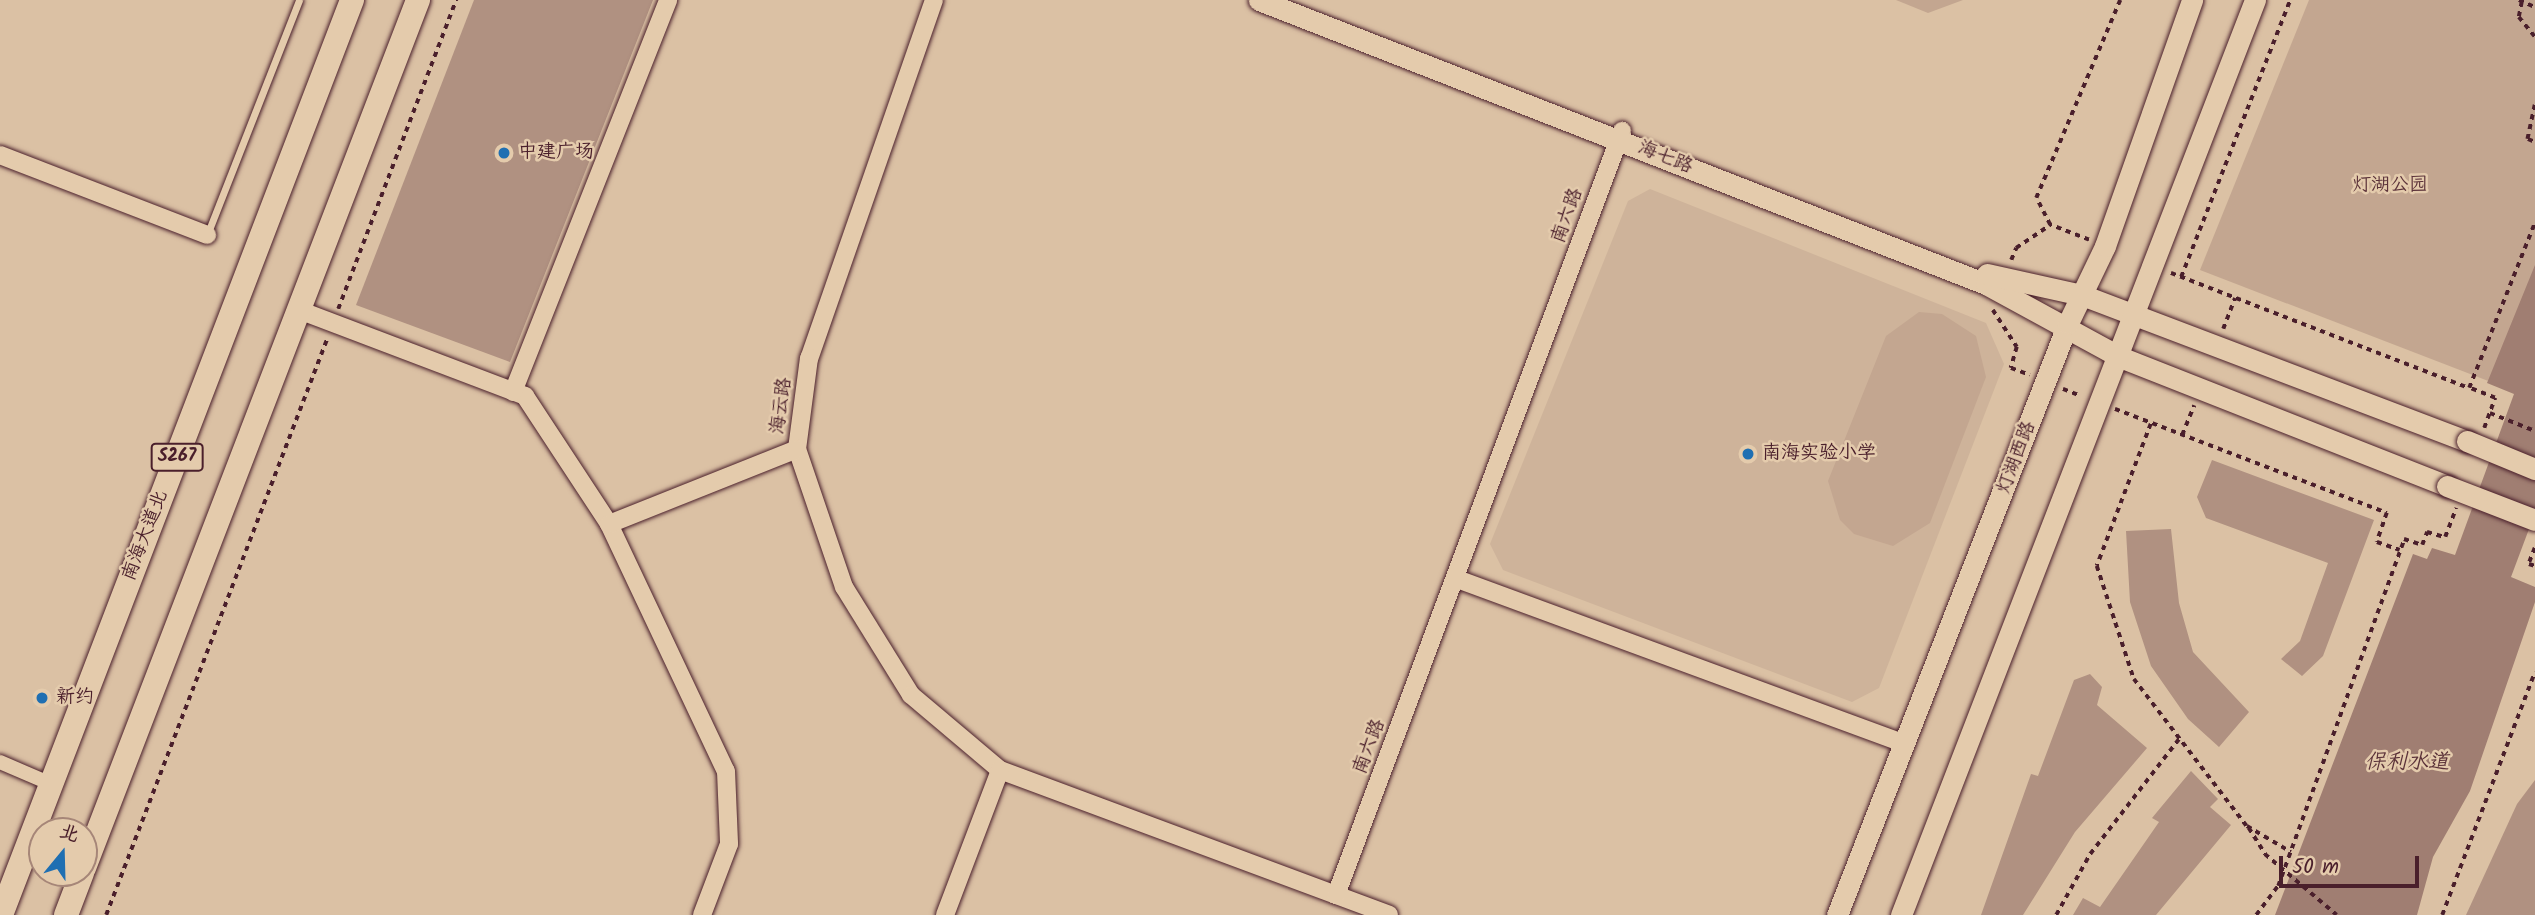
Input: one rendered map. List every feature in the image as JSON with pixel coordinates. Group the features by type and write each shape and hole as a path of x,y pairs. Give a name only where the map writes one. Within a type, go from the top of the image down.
{"highway":[{"name":"南海大道北","path":"1,915 352,0"},
{"path":"98,832 418,0"},
{"path":"66,915 77,887"}],"main road":[{"name":"海七路","path":"1259,0 1621,135"},
{"name":"海七路","path":"1285,0 2002,284 2120,357 2453,493 2535,520"},
{"name":"灯湖西路","path":"1837,915 1906,744 2068,323 2105,246 2193,0"},
{"path":"1901,915 2098,403 2120,357 2255,0"},
{"name":"海七路","path":"2002,284 2082,295 2474,440"},
{"path":"2474,440 2535,469"}],"street":[{"path":"513,391 668,0"},
{"name":"海云路","path":"934,0 810,358 797,449 844,587 911,695 1000,770"},
{"name":"南六路","path":"1336,895 1457,579 1621,135"},
{"path":"0,155 207,236"},
{"path":"299,310 525,396 609,524 726,771 729,844 702,915"},
{"path":"609,524 797,449"},
{"path":"1457,579 1906,744"},
{"path":"0,762 51,784"},
{"path":"945,915 1000,770 1389,915"}],"lane":[{"path":"207,236 299,0"}],"path":[{"path":"106,915 456,0"},
{"path":"2105,246 2050,225 2036,198 2120,0"},
{"path":"2181,277 2290,0"},
{"path":"2535,7 2520,1 2519,17 2535,37"},
{"path":"2535,105 2528,139 2535,142"},
{"path":"2469,388 2535,222"},
{"path":"2050,225 2016,248 1991,315 2007,324 2017,347 2011,368 2387,513 2376,542 2400,550"},
{"path":"2154,266 2496,398 2474,440"},
{"path":"2217,344 2235,298"},
{"path":"2182,435 2199,391"},
{"path":"2490,413 2535,430"},
{"path":"2151,424 2097,566 2134,679 2248,826 2265,854 2337,915"},
{"path":"2256,915 2278,886 2404,539 2421,545 2427,532 2445,537 2453,493"},
{"path":"2535,548 2529,564 2535,566"},
{"path":"2442,915 2535,672"},
{"path":"2056,915 2090,854 2179,738"},
{"path":"2248,826 2291,852"}],"shaded area":[{"name":"南海实验小学","path":"1650,189 1986,323 2004,364 1879,688 1852,702 1503,570 1490,544 1628,201"}],"green space":[{"path":"1896,0 1963,0 1928,13"},
{"name":"灯湖公园","path":"2309,0 2535,0 2535,399 2200,270"},
{"path":"1919,312 1942,314 1976,336 1986,377 1930,523 1893,546 1854,534 1840,520 1828,481 1886,336"}],"water":[{"name":"保利水道","path":"2535,265 2535,513 2511,577 2535,587 2535,602 2470,791 2433,857 2417,915 2275,915 2413,554 2427,559 2432,548 2455,555 2514,394 2487,383"}],"building":[{"name":"中建广场","path":"474,0 653,0 510,362 356,305"},
{"path":"2212,460 2374,520 2323,656 2302,676 2281,659 2300,641 2328,563 2206,518 2197,497"},
{"path":"2171,529 2179,603 2193,652 2249,712 2219,747 2188,719 2151,666 2130,602 2126,531"},
{"path":"2090,674 2102,687 2097,705 2147,748 2075,832 2023,915 1981,915 2031,774 2038,776 2074,680"},
{"path":"2191,771 2218,799 2210,807 2231,825 2156,915 2073,915 2083,898 2100,907 2159,822 2152,818"},
{"path":"2535,780 2535,915 2466,915 2517,804"}],"place":[{"name":"中建广场","path":"504,153"},
{"name":"南海实验小学","path":"1748,454"},
{"name":"新约","path":"42,698"}]}
